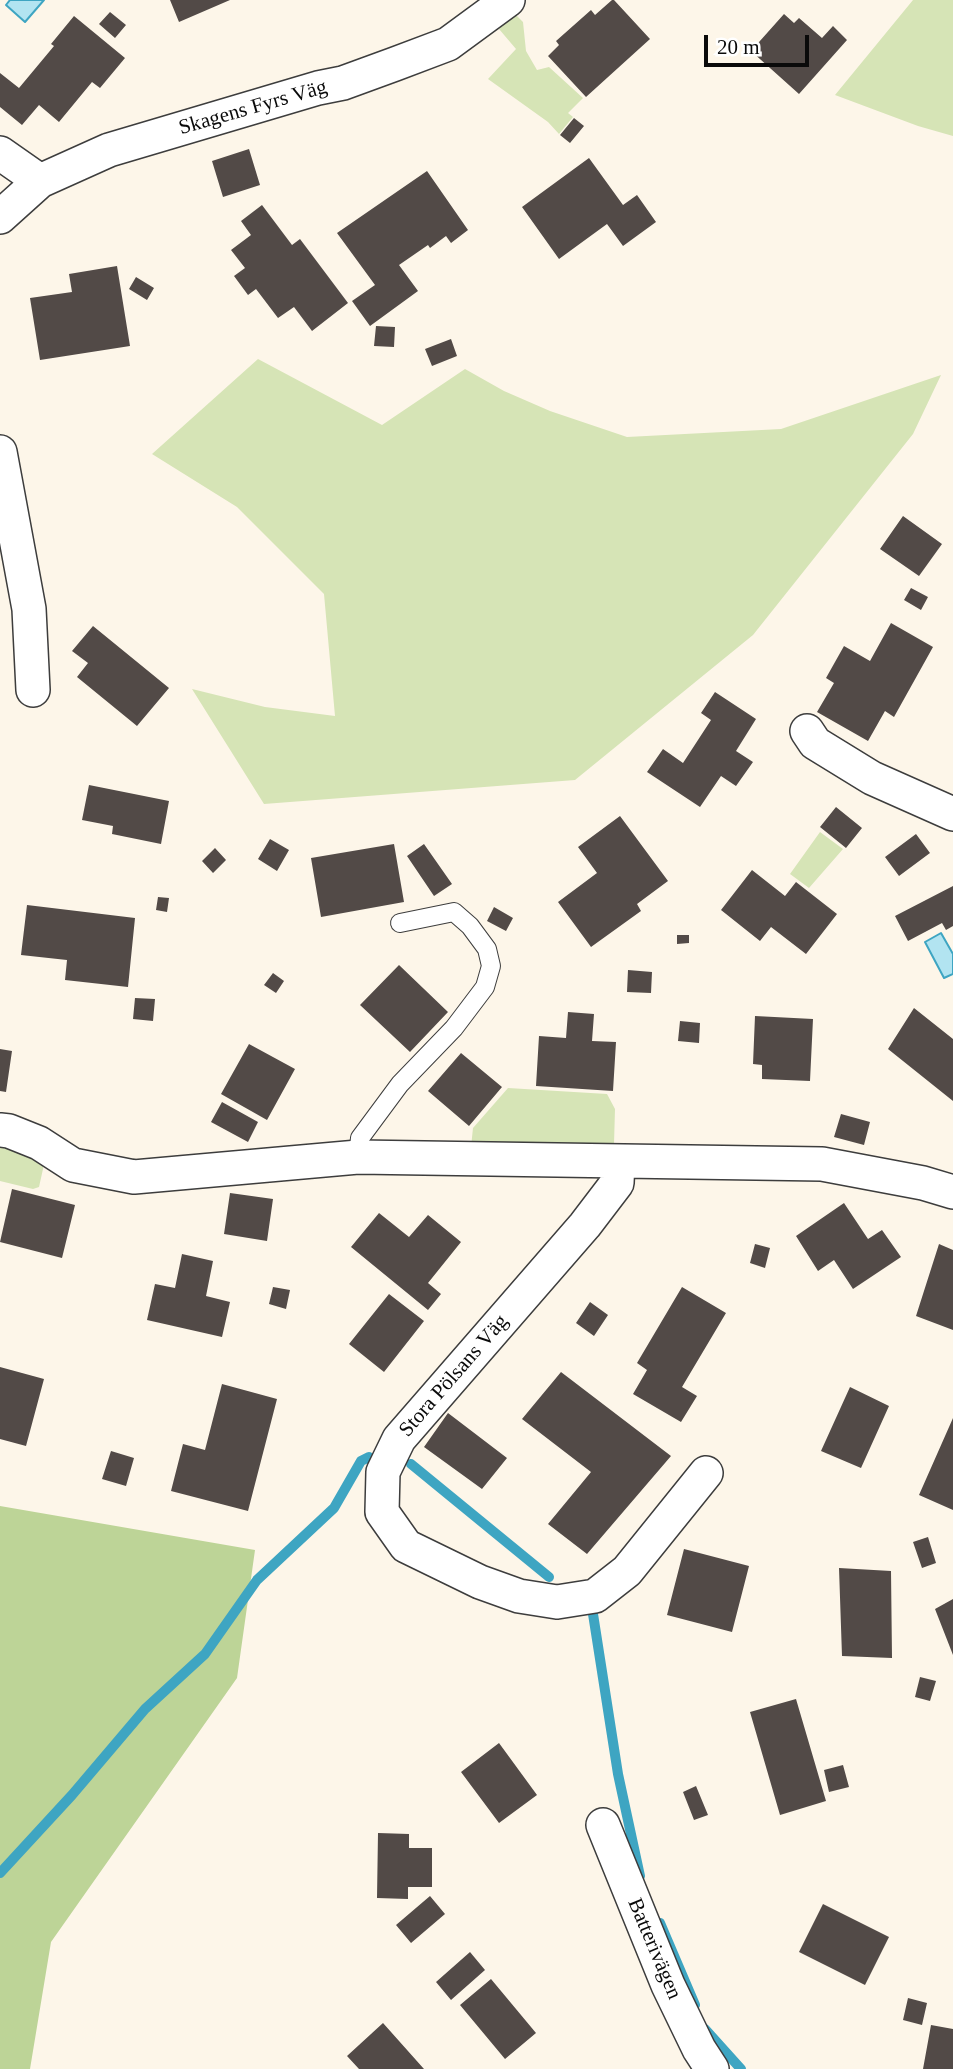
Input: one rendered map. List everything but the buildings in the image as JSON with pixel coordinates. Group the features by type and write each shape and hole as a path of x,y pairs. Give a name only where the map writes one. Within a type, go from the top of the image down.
{"street":[{"name":"Skagens Fyrs Väg","path":"0,217 40,181 109,150 343,83 444,45 508,0"},
{"path":"0,153 40,181"},
{"path":"1,465 29,609 33,690"},
{"path":"807,731 816,743 872,778 953,814"},
{"path":"0,1130 39,1143 73,1165 134,1177 358,1157 822,1164 923,1183 953,1192"},
{"name":"Stora Pölsans Väg","path":"618,1161 617,1183 585,1225 399,1438 383,1472 382,1512 406,1546 480,1582 519,1596 557,1602 595,1596 627,1572 706,1473"},
{"name":"Batterivägen","path":"603,1825 668,1984 699,2049 712,2069"}],"lane":[{"path":"358,1157 360,1138 400,1084 454,1028 485,988 491,966 487,949 470,926 454,912 400,923"}],"green space":[{"path":"913,0 953,0 953,136 835,95"},
{"path":"514,13 523,22 526,51 537,70 549,67 583,98 568,113 573,117 559,134 548,122 488,79 516,49 499,29"},
{"path":"258,359 382,425 465,369 504,391 550,411 627,437 781,429 941,375 913,434 753,635 575,780 264,804 192,689 265,707 335,716 324,594 237,507 152,454"},
{"path":"820,832 843,849 809,888 790,874"},
{"path":"508,1088 607,1094 615,1109 614,1144 610,1147 471,1147 473,1128"},
{"path":"0,1137 45,1160 39,1187 33,1189 0,1181"},
{"path":"0,1506 255,1550 237,1678 51,1942 30,2069 0,2069"}],"water":[{"path":"10,0 44,0 25,22 6,5"},
{"path":"941,933 953,954 953,974 944,978 925,942"}],"waterway":[{"path":"0,1873 72,1795 145,1709 205,1654 257,1580 334,1508 361,1461 369,1457"},
{"path":"411,1464 549,1577"},
{"path":"593,1614 618,1774 640,1876"},
{"path":"660,1923 695,2005"},
{"path":"705,2029 741,2069"}]}
